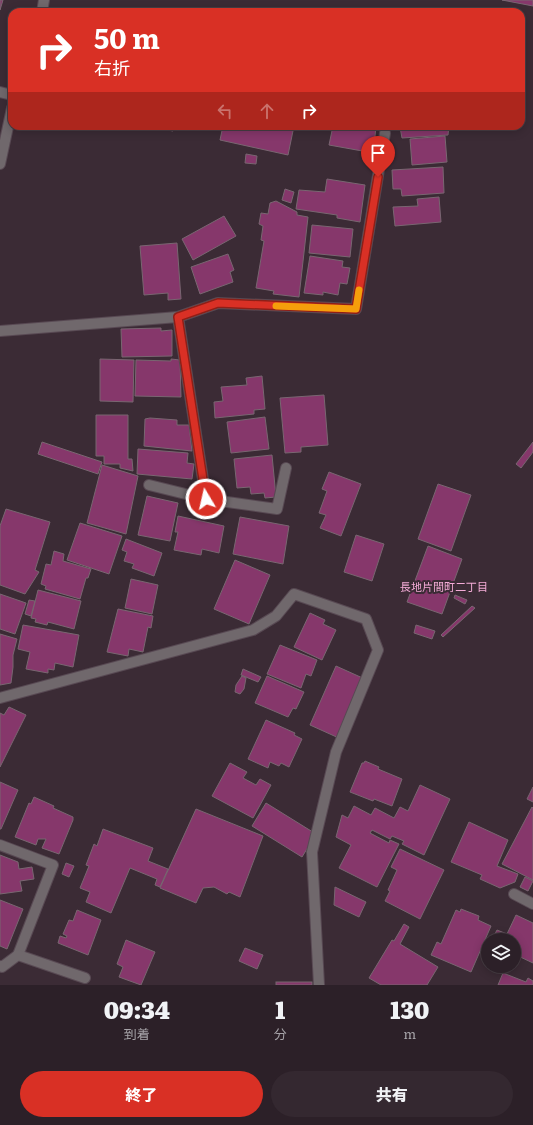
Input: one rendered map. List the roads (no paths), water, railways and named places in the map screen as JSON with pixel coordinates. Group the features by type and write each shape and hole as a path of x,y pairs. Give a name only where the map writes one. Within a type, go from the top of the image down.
{"street":[{"path":"0,164 8,127"},
{"path":"0,331 178,317 218,303 356,309 385,133"},
{"path":"178,317 206,499"},
{"path":"149,484 206,499 277,510 286,468"},
{"path":"0,698 253,630 276,616 294,594 366,619 378,650 336,752 312,852 319,985"},
{"path":"0,845 53,865 18,954 2,967 0,966"},
{"path":"514,894 533,904"},
{"path":"18,954 85,978"}],"district":[{"name":"長地片間町二丁目","path":"444,586"}]}
